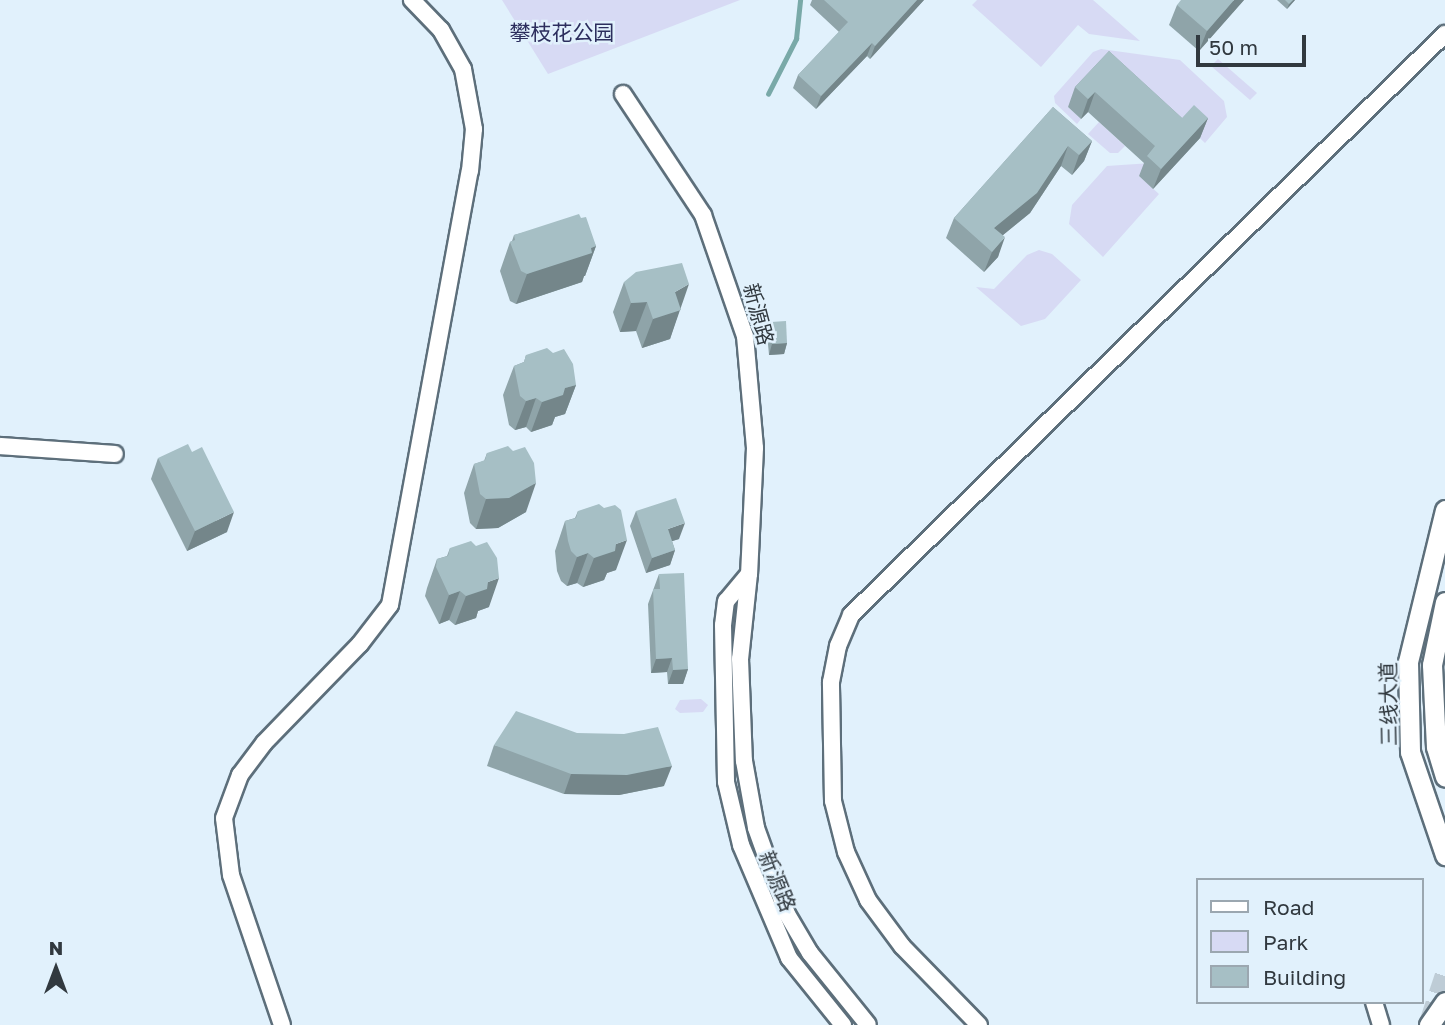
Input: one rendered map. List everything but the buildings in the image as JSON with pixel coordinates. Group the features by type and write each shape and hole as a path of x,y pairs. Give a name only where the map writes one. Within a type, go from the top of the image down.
{"main road":[{"name":"三线大道","path":"1445,510 1408,662 1410,752 1445,855"},
{"path":"1445,602 1432,665 1436,747 1445,777"}],"street":[{"path":"282,1025 230,875 224,818 240,775 264,743 360,644 390,605 469,181 474,129 463,69 442,30 412,0"},
{"path":"979,1025 902,947 868,900 846,852 833,801 830,695 838,646 851,615 1445,34"},
{"name":"新源路","path":"623,94 703,215 746,335 755,448 750,573 740,659 744,761 756,828 788,914 810,953 868,1025"},
{"path":"0,446 115,454"},
{"name":"新源路","path":"750,573 726,601 723,625 721,711 726,782 741,845 784,947 843,1025"},
{"path":"1375,1004 1381,1025"}],"green space":[{"name":"攀枝花公园","path":"502,0 740,0 548,74"},
{"path":"977,0 1093,0 1140,41 1089,34 1078,25 1041,67 972,5"},
{"path":"1101,49 1180,60 1224,101 1227,117 1205,143 1186,125 1101,71 1068,107 1081,119 1077,124 1055,103 1054,96 1093,52"},
{"path":"1218,59 1257,93 1250,100 1211,66"},
{"path":"1099,122 1125,146 1118,153 1110,153 1088,134"},
{"path":"1151,163 1139,176 1159,194 1103,257 1069,224 1072,205 1107,166"},
{"path":"1039,250 1052,254 1081,280 1045,319 1021,326 976,287 994,289 1027,255"},
{"path":"701,699 708,705 703,712 680,713 675,709 680,700"}],"waterway":[{"path":"768,94 796,39 800,0"}],"tunnel":[{"path":"1429,1021 1445,973"}]}
